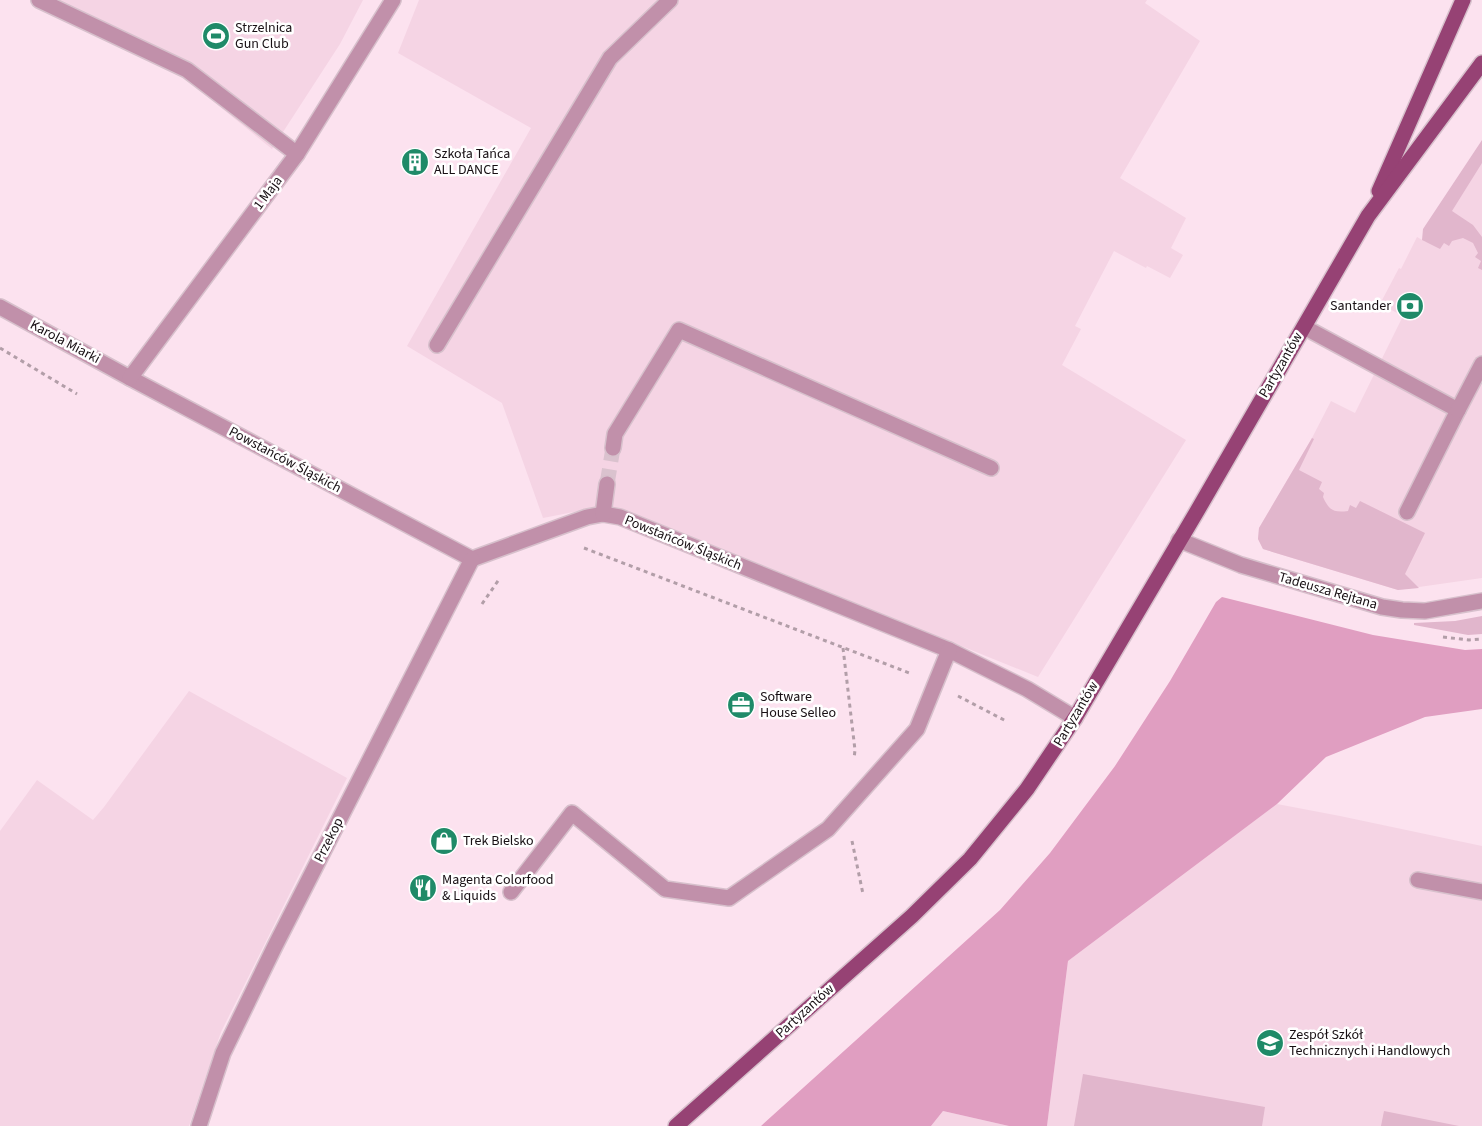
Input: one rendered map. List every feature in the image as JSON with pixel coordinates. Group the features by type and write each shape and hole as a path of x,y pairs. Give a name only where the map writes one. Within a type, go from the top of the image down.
{"main road":[{"name":"Partyzantów","path":"676,1126 912,916 970,859 1027,789 1075,718 1368,216 1463,0"},
{"name":"Partyzantów","path":"1368,216 1482,63"}],"street":[{"path":"39,0 187,70 297,154"},
{"name":"1 Maja","path":"130,378 297,154 393,0"},
{"path":"437,345 610,58 670,0"},
{"name":"Karola Miarki","path":"0,307 130,378"},
{"path":"1304,326 1458,410"},
{"path":"613,448 615,434 679,330 991,468"},
{"path":"1407,512 1482,364"},
{"name":"Powstańców Śląskich","path":"130,378 472,559 587,517 603,514 620,517 949,650 1027,689 1075,718"},
{"path":"603,514 607,484"},
{"name":"Tadeusza Rejtana","path":"1179,540 1241,565 1382,608 1425,611 1482,601"},
{"name":"Przekop","path":"199,1126 227,1044 283,929 472,559"},
{"path":"510,892 572,813 665,889 729,898 828,829 917,729 949,650"},
{"path":"1418,880 1482,892"}],"path":[{"path":"0,348 77,394"},
{"path":"583,548 936,684 1006,721"},
{"path":"477,612 502,575"}],"shaded area":[{"path":"47,0 363,0 340,44 272,149 136,39"},
{"path":"419,0 1147,0 1145,3 1200,41 1120,178 1186,218 1171,248 1183,255 1170,278 1114,251 1075,326 1081,329 1062,365 1186,440 1038,677 633,513 594,508 543,518 502,403 407,346 531,128 398,53"},
{"path":"1482,140 1482,163 1452,211 1473,225 1482,237 1482,270 1478,268 1481,261 1475,257 1478,253 1473,243 1463,238 1452,241 1449,246 1444,243 1440,249 1422,240 1423,229"},
{"path":"1482,155 1482,578 1398,590 1263,549 1258,539 1259,528 1312,438 1331,401 1355,413 1403,316 1380,304 1399,268 1401,269 1417,237 1426,242"},
{"path":"1312,438 1314,439 1299,470 1322,482 1319,489 1324,493 1323,497 1332,510 1348,511 1350,505 1356,508 1360,501 1425,533 1405,574 1419,588 1398,590 1263,549 1258,539 1259,528"},
{"path":"1222,597 1373,635 1465,650 1482,649 1482,709 1425,717 1326,757 1277,804 1068,961 1047,1126 1009,1126 943,1111 931,1126 761,1126 1000,910 1050,853 1115,766 1170,681 1216,602"},
{"path":"1482,616 1482,634 1468,635 1414,625 1414,623 1455,621"},
{"path":"189,691 347,778 221,1032 189,1126 0,1126 0,831 37,780 93,820"},
{"name":"Zespół Szkół Technicznych i Handlowych","path":"1277,804 1482,846 1482,1126 1047,1126 1068,961"},
{"path":"1083,1074 1265,1107 1262,1126 1074,1126"},
{"path":"943,1111 1009,1126 931,1126"},
{"path":"1384,1111 1459,1126 1381,1126"}],"tunnel":[{"path":"607,484 613,448"}],"place":[{"name":"Strzelnica Gun Club","path":"216,36"},
{"name":"Szkoła Tańca ALL DANCE","path":"415,162"},
{"name":"Santander","path":"1410,306"},
{"name":"Software House Selleo","path":"741,705"},
{"name":"Trek Bielsko","path":"444,841"},
{"name":"Magenta Colorfood & Liquids","path":"423,888"},
{"name":"Zespół Szkół Technicznych i Handlowych","path":"1270,1043"}]}
